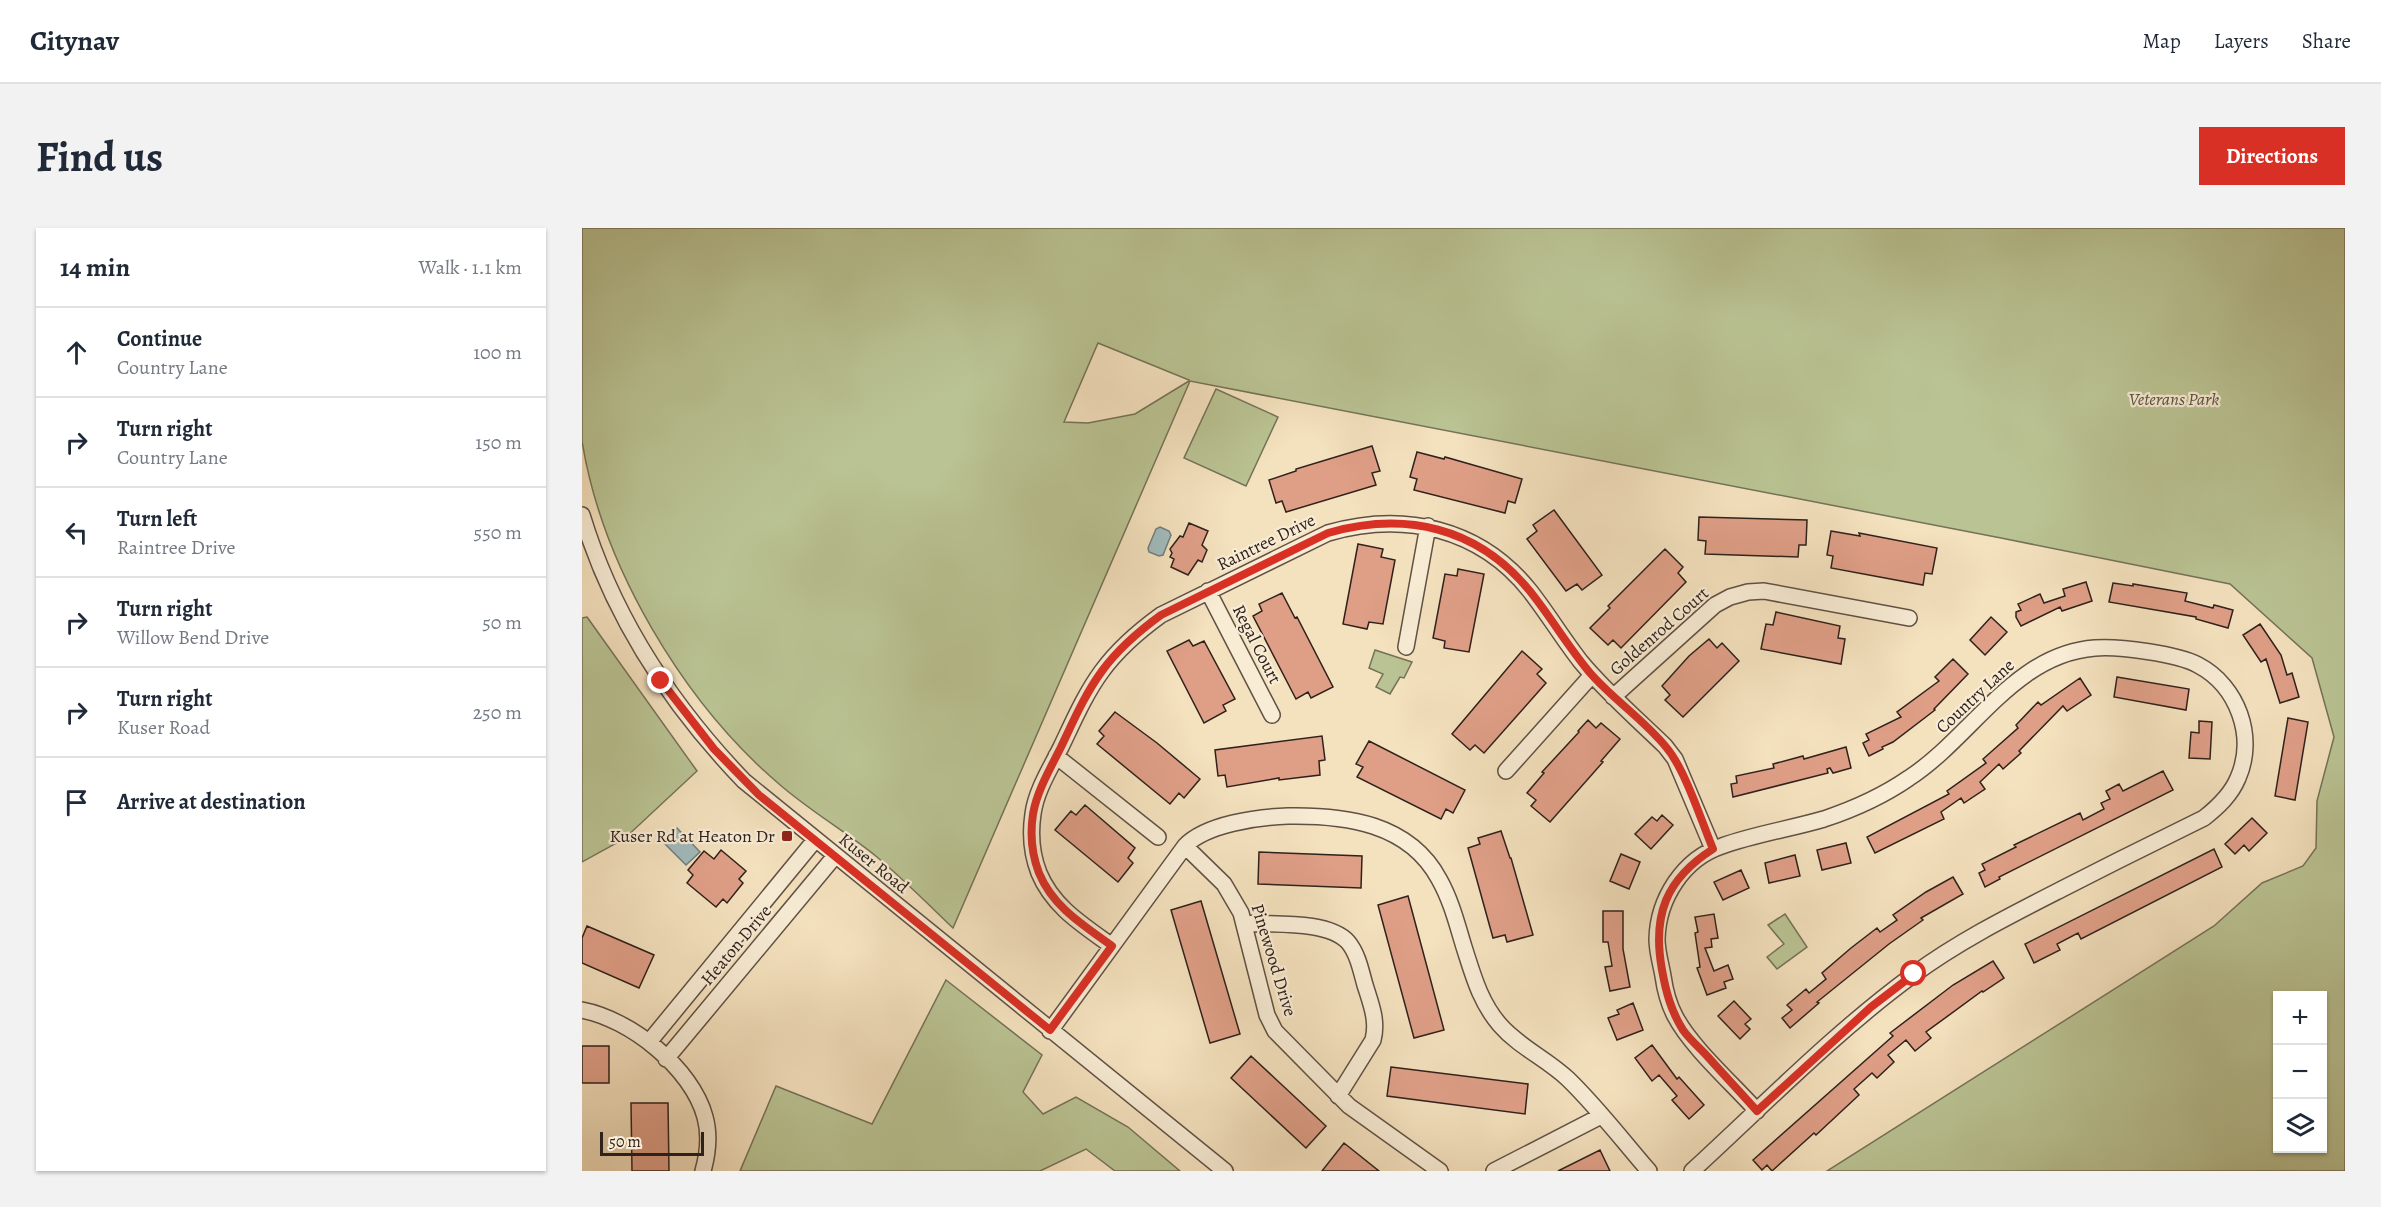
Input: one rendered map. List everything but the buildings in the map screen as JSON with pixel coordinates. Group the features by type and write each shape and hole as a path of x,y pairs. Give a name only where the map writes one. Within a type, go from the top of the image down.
{"street":[{"name":"Kuser Road","path":"582,515 599,565 617,606 638,644 667,690 714,749 744,781 1225,1171"},
{"name":"Raintree Drive","path":"1112,946 1060,906 1039,872 1033,852 1033,814 1038,794 1088,692 1114,657 1141,629 1161,615 1328,533 1356,525 1407,523 1428,526 1455,535 1477,546 1515,574 1592,675 1665,746 1675,759 1713,849"},
{"path":"1406,647 1428,526"},
{"name":"Regal Court","path":"1208,591 1272,715"},
{"name":"Goldenrod Court","path":"1613,697 1715,605 1730,597 1748,592 1772,592 1909,618"},
{"name":"Country Lane","path":"1692,1171 1871,1007 1914,974 1958,944 2005,918 2204,818 2218,807 2229,795 2244,762 2244,727 2239,711 2223,684 2197,664 2182,659 2116,648 2075,651 2055,657 2021,677 1937,758 1884,794 1825,818 1713,849 1697,860 1670,890 1659,921 1658,949 1666,996 1685,1032 1757,1111"},
{"path":"1506,771 1592,675"},
{"path":"1056,756 1158,837"},
{"path":"1050,1030 1185,846 1198,835 1249,820 1286,816 1322,816 1373,824 1392,832 1411,845 1438,876 1447,893 1477,988 1487,1008 1501,1026 1569,1080 1649,1171"},
{"name":"Heaton Drive","path":"649,1042 815,840"},
{"name":"Pinewood Drive","path":"1185,846 1234,897 1244,923 1267,1015 1275,1031 1349,1106 1440,1171"},
{"name":"Heaton Drive","path":"666,1059 835,856"},
{"path":"1244,923 1324,928 1342,938 1355,953 1375,1020 1375,1031 1372,1040 1338,1096"},
{"path":"582,1010 601,1014 649,1042 692,1087 703,1110 708,1137 703,1171"},
{"path":"1494,1171 1601,1116"}],"green space":[{"name":"Veterans Park","path":"582,228 2345,228 2345,1171 1827,1171 2214,926 2262,883 2303,866 2316,848 2317,801 2334,737 2312,658 2230,584 1190,381 953,928 877,857 779,784 744,751 711,713 680,672 652,629 628,583 608,536 592,488 582,441","holes":["1098,343 1189,380 1135,414 1088,423 1064,422"]},
{"path":"1216,389 1278,417 1246,486 1184,458"},
{"path":"587,617 697,771 624,839 582,862 582,618"},
{"path":"1375,650 1412,662 1404,678 1400,677 1390,694 1376,687 1383,674 1369,668"},
{"path":"1785,914 1807,947 1777,969 1767,957 1784,944 1768,925"},
{"path":"946,980 1042,1055 1023,1092 1043,1114 1076,1097 1128,1127 1180,1171 1115,1171 1086,1149 1040,1171 740,1171 776,1086 872,1124"}],"water":[{"path":"1160,527 1169,531 1171,535 1163,555 1159,556 1149,552 1148,548 1156,529"},
{"path":"677,828 700,852 686,865 663,842"}],"place":[{"name":"Kuser Rd at Heaton Dr","path":"787,836"}],"route":[{"path":"661,681 714,749 759,795 1050,1030 1112,946 1060,906 1039,872 1031,835 1038,794 1088,692 1102,670 1141,629 1161,615 1328,533 1356,525 1380,523 1428,526 1455,535 1477,546 1515,574 1592,675 1665,746 1675,759 1713,849 1683,873 1670,890 1663,906 1657,938 1666,996 1685,1032 1757,1111 1871,1007 1914,974"}]}
